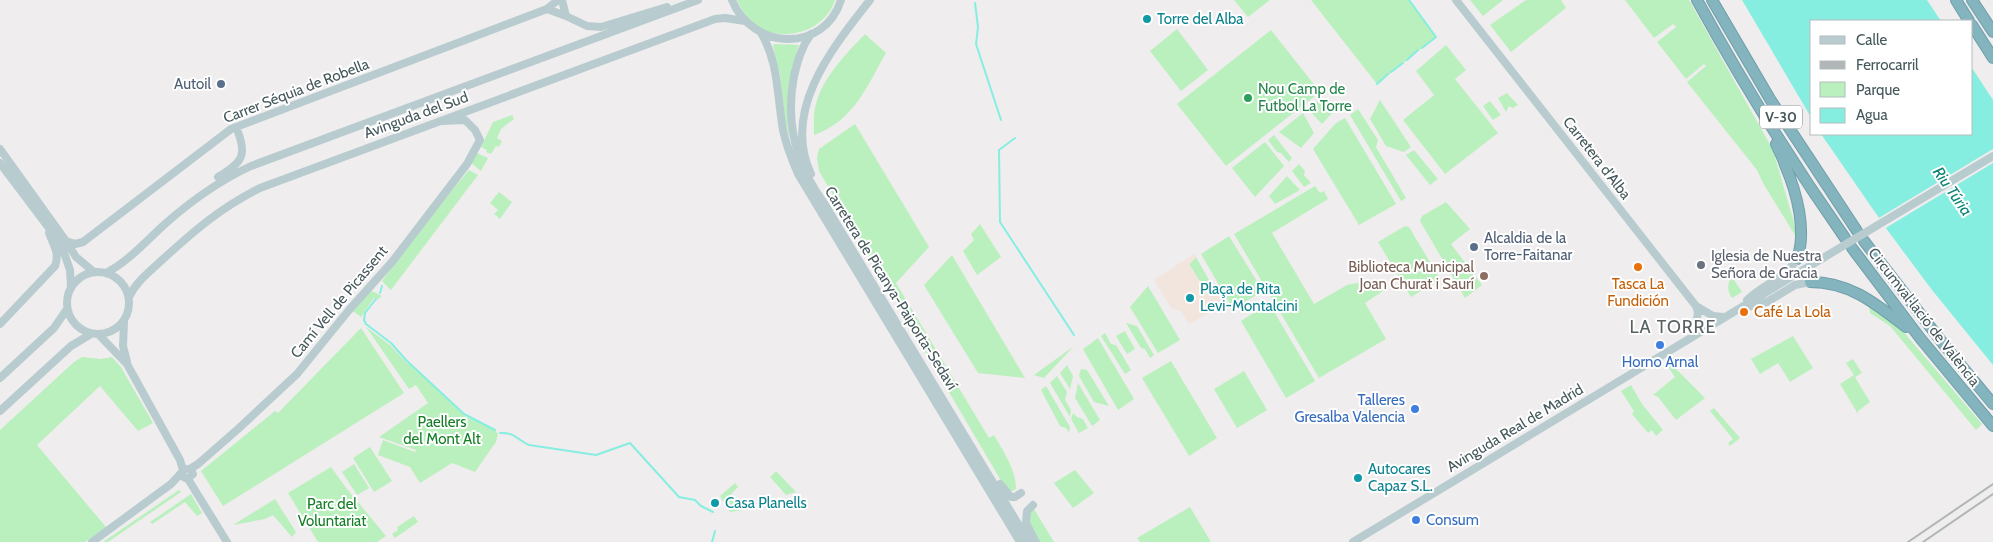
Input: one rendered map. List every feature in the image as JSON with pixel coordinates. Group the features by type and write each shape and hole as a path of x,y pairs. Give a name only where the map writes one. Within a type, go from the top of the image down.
{"highway":[{"name":"V-30","path":"1697,0 1728,58 1845,238"},
{"name":"V-30","path":"1712,0 1770,99 1857,231"},
{"path":"1956,0 1968,20"},
{"path":"1972,0 1993,32"},
{"path":"1973,27 1993,58"},
{"path":"1772,128 1789,174 1801,225 1802,244 1797,259"},
{"name":"Circumval·lació de València","path":"1864,241 1939,339 1993,404"},
{"name":"Circumval·lació de València","path":"1852,248 1920,338 1993,426"},
{"path":"1810,282 1828,282 1850,290 1880,306 1920,338"}],"main road":[{"name":"Carrer Séquia de Robella","path":"66,241 75,244 83,242 231,129 547,9 558,0"},
{"path":"562,0 566,16"},
{"name":"Avinguda del Sud","path":"106,273 126,261 165,224 205,191 227,177 277,156 698,0"},
{"path":"732,0 745,21 761,33 780,39 796,39 811,34 827,23 838,8 841,0"},
{"path":"824,203 808,168 805,153 803,121 806,105 820,71 846,31 870,0"},
{"name":"Carretera d'Alba","path":"1456,0 1696,306 1717,317 1727,316"},
{"path":"547,9 587,26 600,27 660,8 684,5"},
{"name":"Avinguda del Sud","path":"129,297 142,279 195,229 240,198 284,178 715,19 725,18 745,21"},
{"name":"Carretera de Picanya-Paiporta-Sedaví","path":"761,33 768,45 774,64 783,132 801,180 1020,542"},
{"name":"Carretera de Picanya-Paiporta-Sedaví","path":"811,34 799,55 790,101 792,126 802,165 814,189 1030,542"},
{"name":"Camí Vell de Picassent","path":"92,542 188,473 275,396 302,368 349,310 392,262 467,164 480,140 476,130 465,120 438,121"},
{"path":"205,191 214,180 239,161 243,148 236,127"},
{"path":"0,149 76,257 94,272"},
{"name":"Avinguda Real de Madrid","path":"1354,542 1993,156"},
{"path":"0,162 61,244 70,270 71,287 67,309 76,325 83,331 96,334 109,333 124,322"},
{"path":"0,324 57,263 56,249 47,227"},
{"path":"1737,310 1760,289 1786,272 1797,259"},
{"path":"71,287 77,280 94,272 106,273 121,282 129,297 128,314 124,322 123,346 127,364 227,542"},
{"path":"1737,310 1767,302 1795,286 1810,282"},
{"path":"1692,338 1696,320 1696,306"},
{"path":"0,377 54,328 67,309"},
{"path":"1696,320 1702,313 1708,313"},
{"path":"1696,320 1699,329 1704,330"},
{"path":"96,334 127,364"},
{"path":"0,411 71,346 96,334"},
{"path":"968,441 982,454 1008,495 1016,497 1021,493"},
{"path":"1033,505 1027,511 1026,523 1036,542"}],"green space":[{"path":"737,0 835,0 830,11 812,27 801,32 777,34 766,31 749,20"},
{"path":"1234,0 1270,0 1248,17"},
{"path":"1311,0 1409,0 1436,37 1377,84"},
{"path":"1470,0 1503,0 1483,16"},
{"path":"1526,0 1561,0 1566,8 1511,52 1490,25"},
{"path":"1625,0 1689,0 1773,150 1795,226 1797,226 1798,240 1757,170 1687,82 1706,66 1704,64 1686,79 1657,42 1676,27 1673,24 1654,38"},
{"path":"1177,29 1208,70 1181,91 1150,51"},
{"name":"Nou Camp de Futbol La Torre","path":"1271,30 1320,92 1226,166 1177,104"},
{"path":"865,34 886,53 865,90 849,112 828,129 814,135 815,108 824,84 836,66"},
{"path":"774,44 799,45 792,69 789,92 790,141 785,120"},
{"path":"1446,45 1466,70 1455,79 1498,133 1445,174 1403,120 1434,95 1416,71"},
{"path":"1507,93 1518,105 1513,108 1509,106 1506,112 1498,98"},
{"path":"1321,99 1332,113 1322,124 1308,109"},
{"path":"1380,100 1411,147 1404,152 1386,146 1370,119"},
{"path":"1490,101 1501,115 1493,120 1483,106"},
{"path":"1358,109 1378,140 1376,147 1406,198 1401,201 1350,115"},
{"path":"1303,113 1314,133 1301,148 1279,132"},
{"path":"512,115 514,119 501,129 497,138 502,141 499,147 496,146 491,154 486,152 487,150 481,147 493,122"},
{"path":"1345,118 1396,204 1359,225 1313,149 1336,123"},
{"path":"855,124 929,247 896,283 989,438 994,435 1005,454 1014,474 1016,489 1010,492 1003,484 819,171 817,158 819,149"},
{"path":"1274,135 1292,158 1289,162 1281,153 1277,152 1268,140"},
{"path":"1265,142 1284,166 1255,197 1232,168"},
{"path":"1414,150 1438,179 1430,185 1406,155"},
{"path":"477,153 488,158 481,171 471,163"},
{"path":"1299,164 1305,171 1304,175 1311,183 1304,187 1292,171"},
{"path":"469,170 478,175 391,290 382,281 422,226"},
{"path":"1287,176 1300,190 1275,204 1269,196"},
{"path":"1315,186 1320,193 1324,191 1328,199 1272,233 1314,304 1347,285 1376,279 1383,291 1365,303 1386,339 1319,378 1234,234"},
{"path":"499,192 512,202 500,219 494,214 498,210 490,203"},
{"path":"1446,202 1470,229 1451,244 1482,285 1465,298 1420,221 1422,216"},
{"path":"980,224 1001,257 977,275 963,251 974,240 971,234"},
{"path":"1405,226 1409,227 1440,279 1411,297 1378,242"},
{"path":"1229,236 1263,291 1233,309 1201,254"},
{"path":"952,255 1025,378 978,373 924,285"},
{"path":"1196,257 1213,287 1203,286 1189,264"},
{"path":"1732,277 1742,292 1732,298 1728,288"},
{"path":"1148,286 1180,340 1158,353 1130,307"},
{"path":"372,291 382,296 377,300 374,298 361,317 353,311 365,296"},
{"path":"1269,303 1315,381 1286,398 1241,321"},
{"path":"1869,307 1901,329 1982,424 1976,430 1890,326 1870,313"},
{"path":"1126,323 1137,326 1154,355 1150,358 1145,349 1141,348"},
{"name":"Paellers del Mont Alt","path":"366,327 390,345 466,417 489,426 498,434 496,442 475,472 452,463 420,483 410,467 378,455 383,440 415,452 416,450 379,437 428,403 416,385 409,389"},
{"path":"361,328 404,393 223,506 201,471 275,411 278,413"},
{"path":"1125,331 1135,349 1127,354 1116,336"},
{"path":"1105,333 1111,344 1116,345 1131,370 1125,374 1101,336"},
{"path":"1793,336 1813,368 1790,382 1778,363 1760,374 1751,359"},
{"path":"1098,338 1134,399 1118,410 1083,349"},
{"path":"1074,346 1044,378 1034,375"},
{"path":"82,357 101,359 112,357 121,367 153,423 138,431 100,386 37,445 106,527 85,542 0,542 0,430 74,362"},
{"path":"1853,359 1862,373 1855,377 1870,402 1858,411 1858,414 1840,384 1854,375 1846,363"},
{"path":"1171,361 1217,438 1189,456 1142,378"},
{"path":"1669,362 1705,398 1676,420 1658,397 1653,395 1675,377 1666,364"},
{"path":"1067,365 1073,376 1070,389 1060,373"},
{"path":"1081,369 1087,370 1109,406 1094,402 1079,376"},
{"path":"1244,371 1267,410 1237,428 1214,389"},
{"path":"1057,376 1067,392 1065,400 1071,410 1070,417 1050,383"},
{"path":"1078,383 1100,420 1092,426 1075,398"},
{"path":"1631,385 1642,404 1663,430 1656,436 1652,430 1648,433 1632,414 1634,411 1621,391"},
{"path":"1046,386 1070,427 1069,433 1066,428 1060,426 1041,390"},
{"path":"1714,408 1740,438 1730,446 1728,443 1733,439 1710,411"},
{"path":"1073,413 1083,419 1088,428 1079,433 1071,419"},
{"path":"370,447 392,481 374,492 353,458"},
{"path":"354,464 369,488 357,495 342,472"},
{"name":"Parc del Voluntariat","path":"331,467 386,536 377,542 318,542 288,493"},
{"path":"1075,470 1094,493 1073,508 1054,483"},
{"path":"776,471 796,492 786,495 770,477"},
{"path":"735,483 738,487 731,494 743,510 730,512 720,496"},
{"path":"179,490 181,492 108,542 103,542"},
{"path":"191,494 202,513 197,516 185,502 152,524 150,522"},
{"path":"275,499 296,532 292,537 273,515 265,519 233,525"},
{"path":"1190,507 1211,542 1140,542 1137,538"},
{"path":"1034,509 1054,542 1039,542 1030,528 1029,513"},
{"path":"414,516 418,522 395,538 392,534 398,530 397,527"}],"sand":[{"path":"1194,254 1196,257 1189,265 1203,286 1213,287 1224,305 1189,324 1181,311 1172,309 1154,280"}],"water":[{"path":"1742,0 1927,0 1940,20 1810,20 1810,116"},
{"name":"Riu Túria","path":"1973,70 1993,100 1993,365 1932,290 1888,231 1822,135 1973,135"}],"pier":[{"path":"1993,149 1993,163 1884,229 1877,219"}],"waterway":[{"path":"1409,0 1436,37 1422,48"},
{"path":"975,3 978,27 976,44 1001,120"},
{"path":"1407,60 1418,50"},
{"path":"1391,72 1403,63"},
{"path":"1377,84 1388,74"},
{"path":"1015,138 999,150 1000,222 1074,335"},
{"path":"380,293 382,286"},
{"path":"376,299 365,313 364,320 366,324 391,343 406,360 464,414 495,430"},
{"path":"500,433 513,435 529,445 596,455 630,443 679,497 695,500 701,506 713,512"},
{"path":"712,542 715,531"}],"railway":[{"path":"1908,542 1993,484"},
{"path":"1923,542 1993,494"}],"place":[{"name":"Torre del Alba","path":"1147,19"},
{"name":"Autoil","path":"221,84"},
{"name":"Nou Camp de Futbol La Torre","path":"1248,98"},
{"name":"Alcaldia de la Torre-Faitanar","path":"1474,247"},
{"name":"Iglesia de Nuestra Señora de Gracia","path":"1701,265"},
{"name":"Tasca La Fundición","path":"1638,267"},
{"name":"Biblioteca Municipal Joan Churat i Saurí","path":"1484,276"},
{"name":"Plaça de Rita Levi-Montalcini","path":"1190,298"},
{"name":"Café La Lola","path":"1744,312"},
{"name":"Horno Arnal","path":"1660,345"},
{"name":"Talleres Gresalba Valencia","path":"1415,409"},
{"name":"Autocares Capaz S.L.","path":"1358,478"},
{"name":"Casa Planells","path":"715,503"},
{"name":"Consum","path":"1416,520"}],"district":[{"name":"LA TORRE","path":"1673,327"}]}
